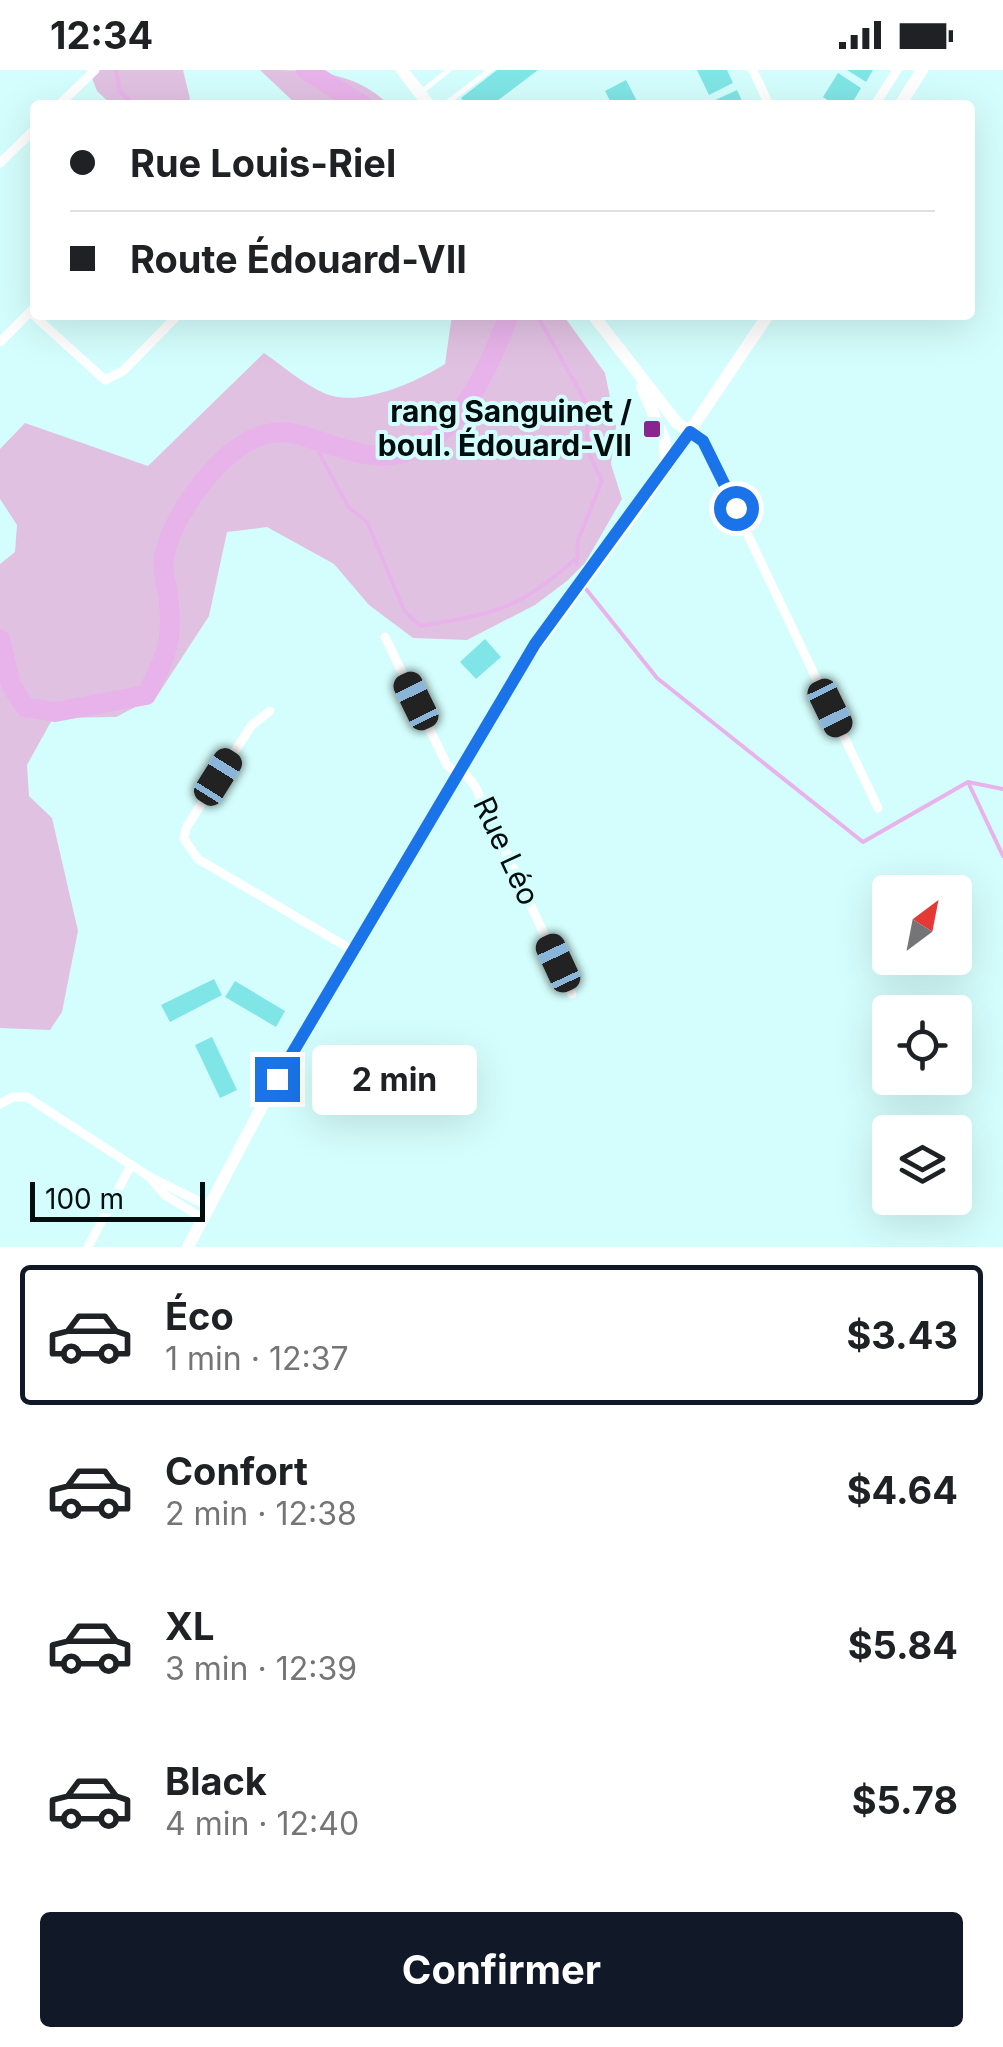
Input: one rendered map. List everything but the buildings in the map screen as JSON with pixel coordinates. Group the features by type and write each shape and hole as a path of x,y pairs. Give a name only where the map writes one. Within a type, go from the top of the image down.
{"main road":[{"path":"903,100 922,70"},
{"path":"407,72 425,100"},
{"path":"597,320 677,424 690,432"},
{"path":"188,1247 352,950 551,620 666,467 765,320"},
{"path":"639,375 665,441 666,467"}],"street":[{"path":"65,100 95,70"},
{"path":"753,70 768,100"},
{"path":"878,100 897,70"},
{"path":"0,163 30,134"},
{"path":"0,342 30,311"},
{"path":"43,320 105,380 123,371 173,320"},
{"path":"690,432 700,436 707,448 878,808"},
{"name":"Rue Léo","path":"385,637 447,765 475,786 572,994"},
{"path":"270,711 251,726 186,828 184,839 198,859 352,950"},
{"path":"0,1104 13,1097 27,1097 148,1176 165,1195 205,1212"},
{"path":"88,1247 130,1165"}],"lane":[{"path":"420,93 449,70"},
{"path":"454,100 490,70"}],"shaded area":[{"path":"89,70 183,70 190,99 107,100 97,91"},
{"path":"260,70 329,74 361,85 383,100 292,100"},
{"path":"451,320 567,320 605,373 616,426 611,464 622,499 585,563 535,605 467,640 413,638 369,605 334,564 267,527 227,532 209,616 157,696 116,717 53,718 27,765 29,796 52,818 78,931 62,1012 50,1030 0,1028 0,564 15,552 17,525 0,499 0,449 25,423 148,466 264,353 324,393 353,398 403,385 445,364"}],"waterway":[{"path":"116,70 120,92 129,100"},
{"path":"306,70 354,100"},
{"path":"0,639 11,685 25,707 55,712 146,695 164,658 169,635 164,566 168,544 187,504 223,460 243,444 277,432 364,454 393,455 418,447 458,413 488,365 507,320"},
{"path":"540,320 586,403 588,452 602,481 578,540 577,564"},
{"path":"298,431 317,449 349,508 367,522 405,612 420,626 504,607 537,589 575,559"},
{"path":"586,589 657,678 863,842 968,782 1003,789"},
{"path":"968,782 1003,856"}],"place":[{"name":"rang Sanguinet / boul. Édouard-VII","path":"652,429"}],"route":[{"path":"277,1079 535,644 690,432 700,436 736,508"}]}
